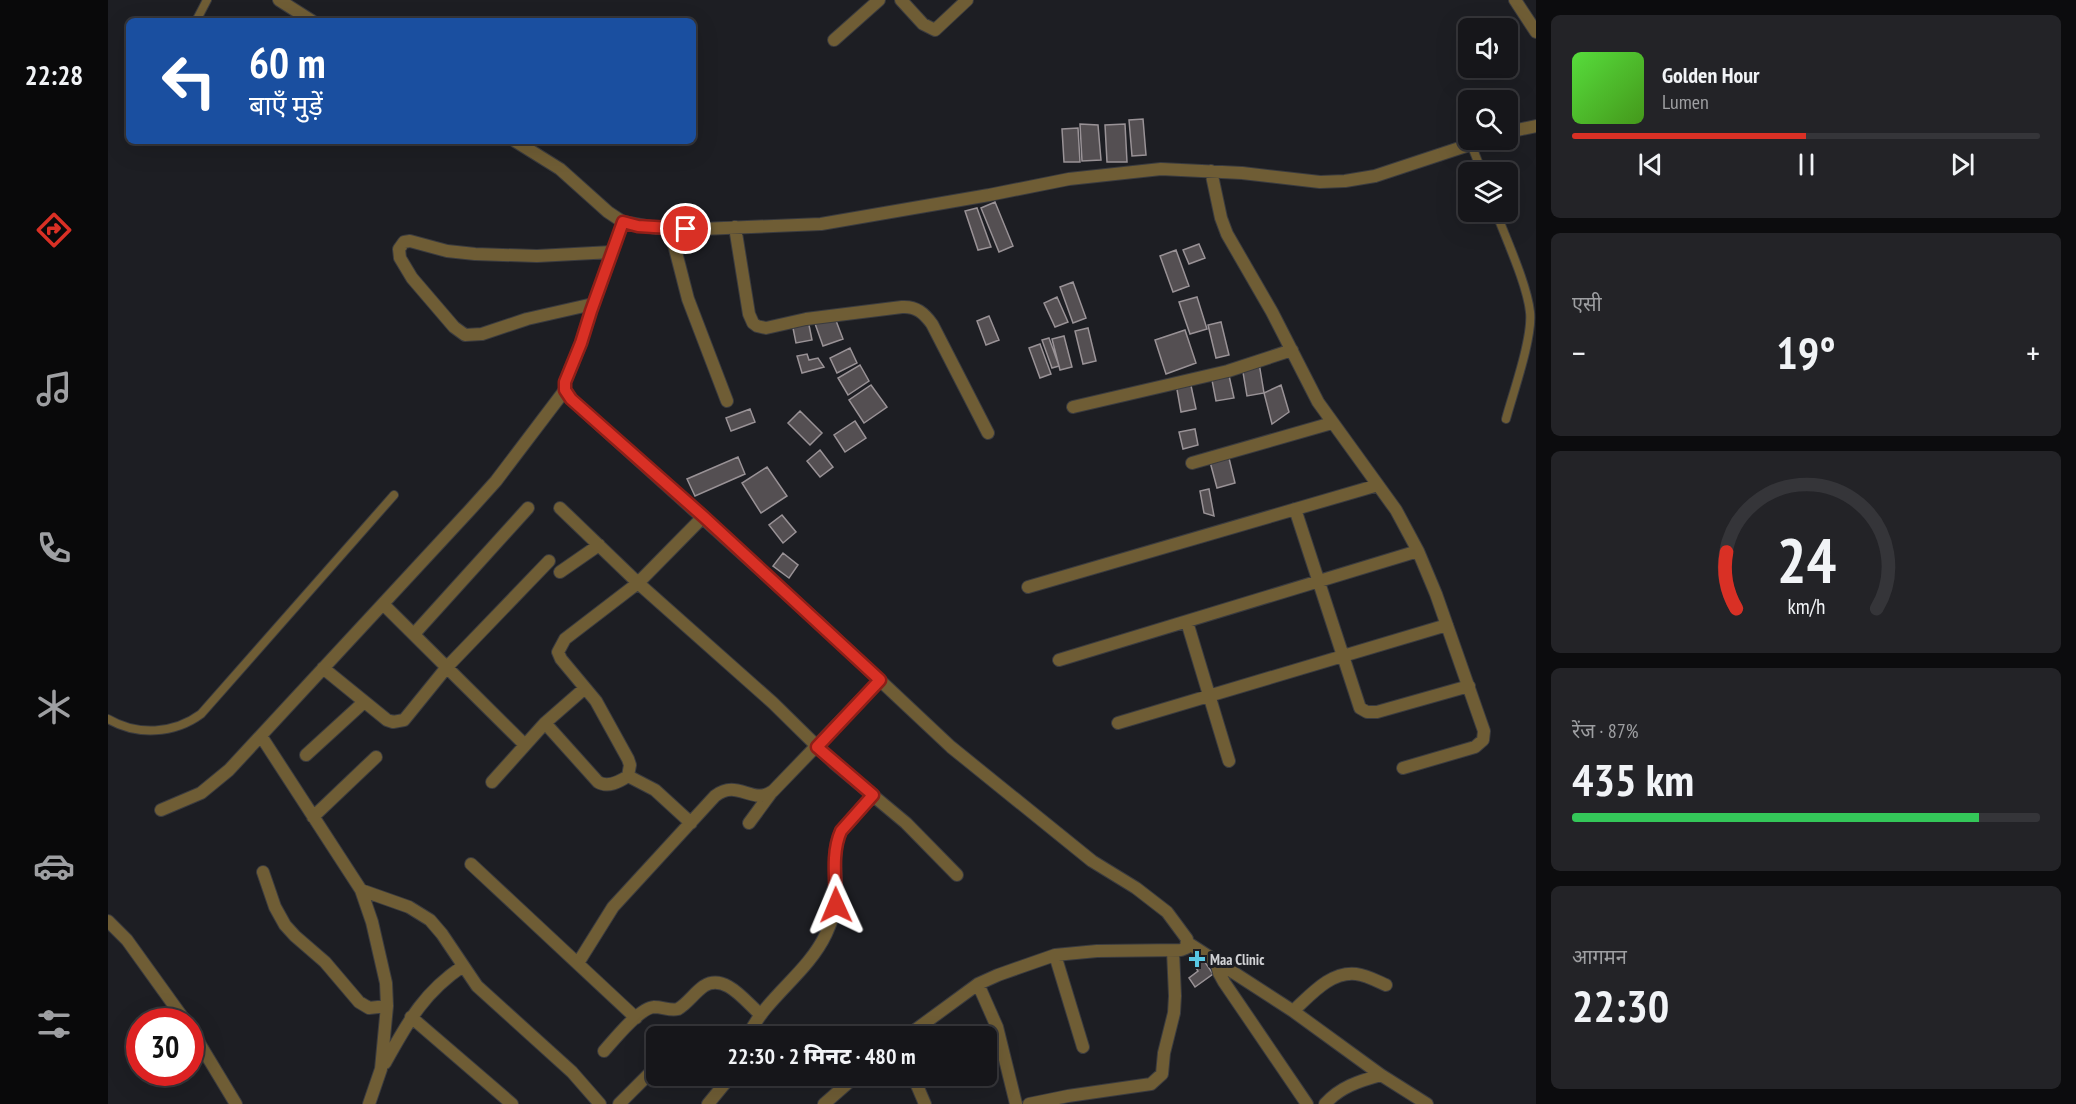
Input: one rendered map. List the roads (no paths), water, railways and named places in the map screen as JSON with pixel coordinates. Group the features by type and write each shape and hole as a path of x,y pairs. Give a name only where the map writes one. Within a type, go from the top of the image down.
{"street":[{"path":"279,0 293,4 309,18"},
{"path":"834,40 879,0"},
{"path":"901,0 923,24 935,30 967,0"},
{"path":"1515,0 1536,32"},
{"path":"1518,130 1536,126"},
{"path":"520,144 561,169 608,212 623,222 670,229 821,224 1069,179 1161,169 1242,173 1320,182 1345,181 1375,176 1458,148"},
{"path":"1211,171 1221,218 1227,234 1259,288 1318,402 1396,510 1418,551 1484,730 1484,740 1475,747 1403,768"},
{"path":"623,222 565,382 565,390 571,399 704,517 951,747 1071,845 1143,893 1167,912 1188,943 1293,1011 1381,1075 1427,1104"},
{"path":"735,227 749,314 753,323 766,328 813,318 902,307 914,308 923,313 932,324 988,434"},
{"path":"670,229 688,299 728,401"},
{"path":"593,304 527,319 482,334 465,335 454,327 412,278 400,258 399,249 404,242 410,241 447,251 475,254 537,256 612,252"},
{"path":"1073,407 1228,371 1292,350"},
{"path":"161,810 189,799 210,787 261,736 483,496 565,390"},
{"path":"1192,462 1332,423"},
{"path":"1028,587 1378,485"},
{"path":"414,633 528,508"},
{"path":"560,508 638,583 738,672 817,747 906,823 957,875"},
{"path":"1295,510 1357,704 1367,712 1377,712 1469,686"},
{"path":"545,723 598,782 607,785 621,781 628,776 630,765 628,759 600,708 559,656 560,645 638,583 704,517"},
{"path":"560,572 599,545"},
{"path":"1059,660 1418,551"},
{"path":"323,668 387,720 393,722 404,720 447,667 549,561"},
{"path":"382,604 414,633 525,745"},
{"path":"1187,622 1229,761"},
{"path":"1118,723 1447,625"},
{"path":"749,823 771,793 880,680"},
{"path":"492,782 545,723 585,688"},
{"path":"306,755 364,702"},
{"path":"261,736 361,890 372,922 386,983 387,1006 381,1069"},
{"path":"313,817 376,757"},
{"path":"628,776 656,790 691,823"},
{"path":"578,963 614,908 721,791 736,789 760,797 771,793"},
{"path":"753,1026 760,1014 810,959 824,939 836,905 837,838 873,795"},
{"path":"471,864 636,1017"},
{"path":"263,872 274,907 295,936 325,963 358,1002 369,1008 387,1006"},
{"path":"361,890 410,906 422,913 442,934 477,986 572,1072 600,1104"},
{"path":"108,921 133,947 176,1008"},
{"path":"921,1026 978,984 1055,955 1097,951 1173,951 1186,948 1188,943"},
{"path":"1029,1104 1151,1084 1159,1079 1175,1004 1173,951"},
{"path":"1055,955 1083,1047"},
{"path":"1216,961 1224,982 1307,1104"},
{"path":"369,1104 381,1069 417,1007 440,983 463,966"},
{"path":"1293,1011 1326,983 1342,974 1358,974 1386,985"},
{"path":"604,1051 636,1017 651,1008 678,1009 701,988 717,982 728,985 760,1014"},
{"path":"978,984 997,1027 1016,1104"},
{"path":"411,1017 512,1104"},
{"path":"204,1051 236,1104"},
{"path":"1324,1104 1352,1084 1381,1075"},
{"path":"619,1104 646,1077"},
{"path":"708,1104 723,1086"},
{"path":"824,1104 845,1086"},
{"path":"917,1086 925,1104"}],"lane":[{"path":"198,18 207,0"},
{"path":"1500,222 1530,311 1528,334 1506,419"},
{"path":"108,718 131,729 158,730 183,726 201,714 394,495"}],"place":[{"name":"Maa Clinic","path":"1197,959"}]}
